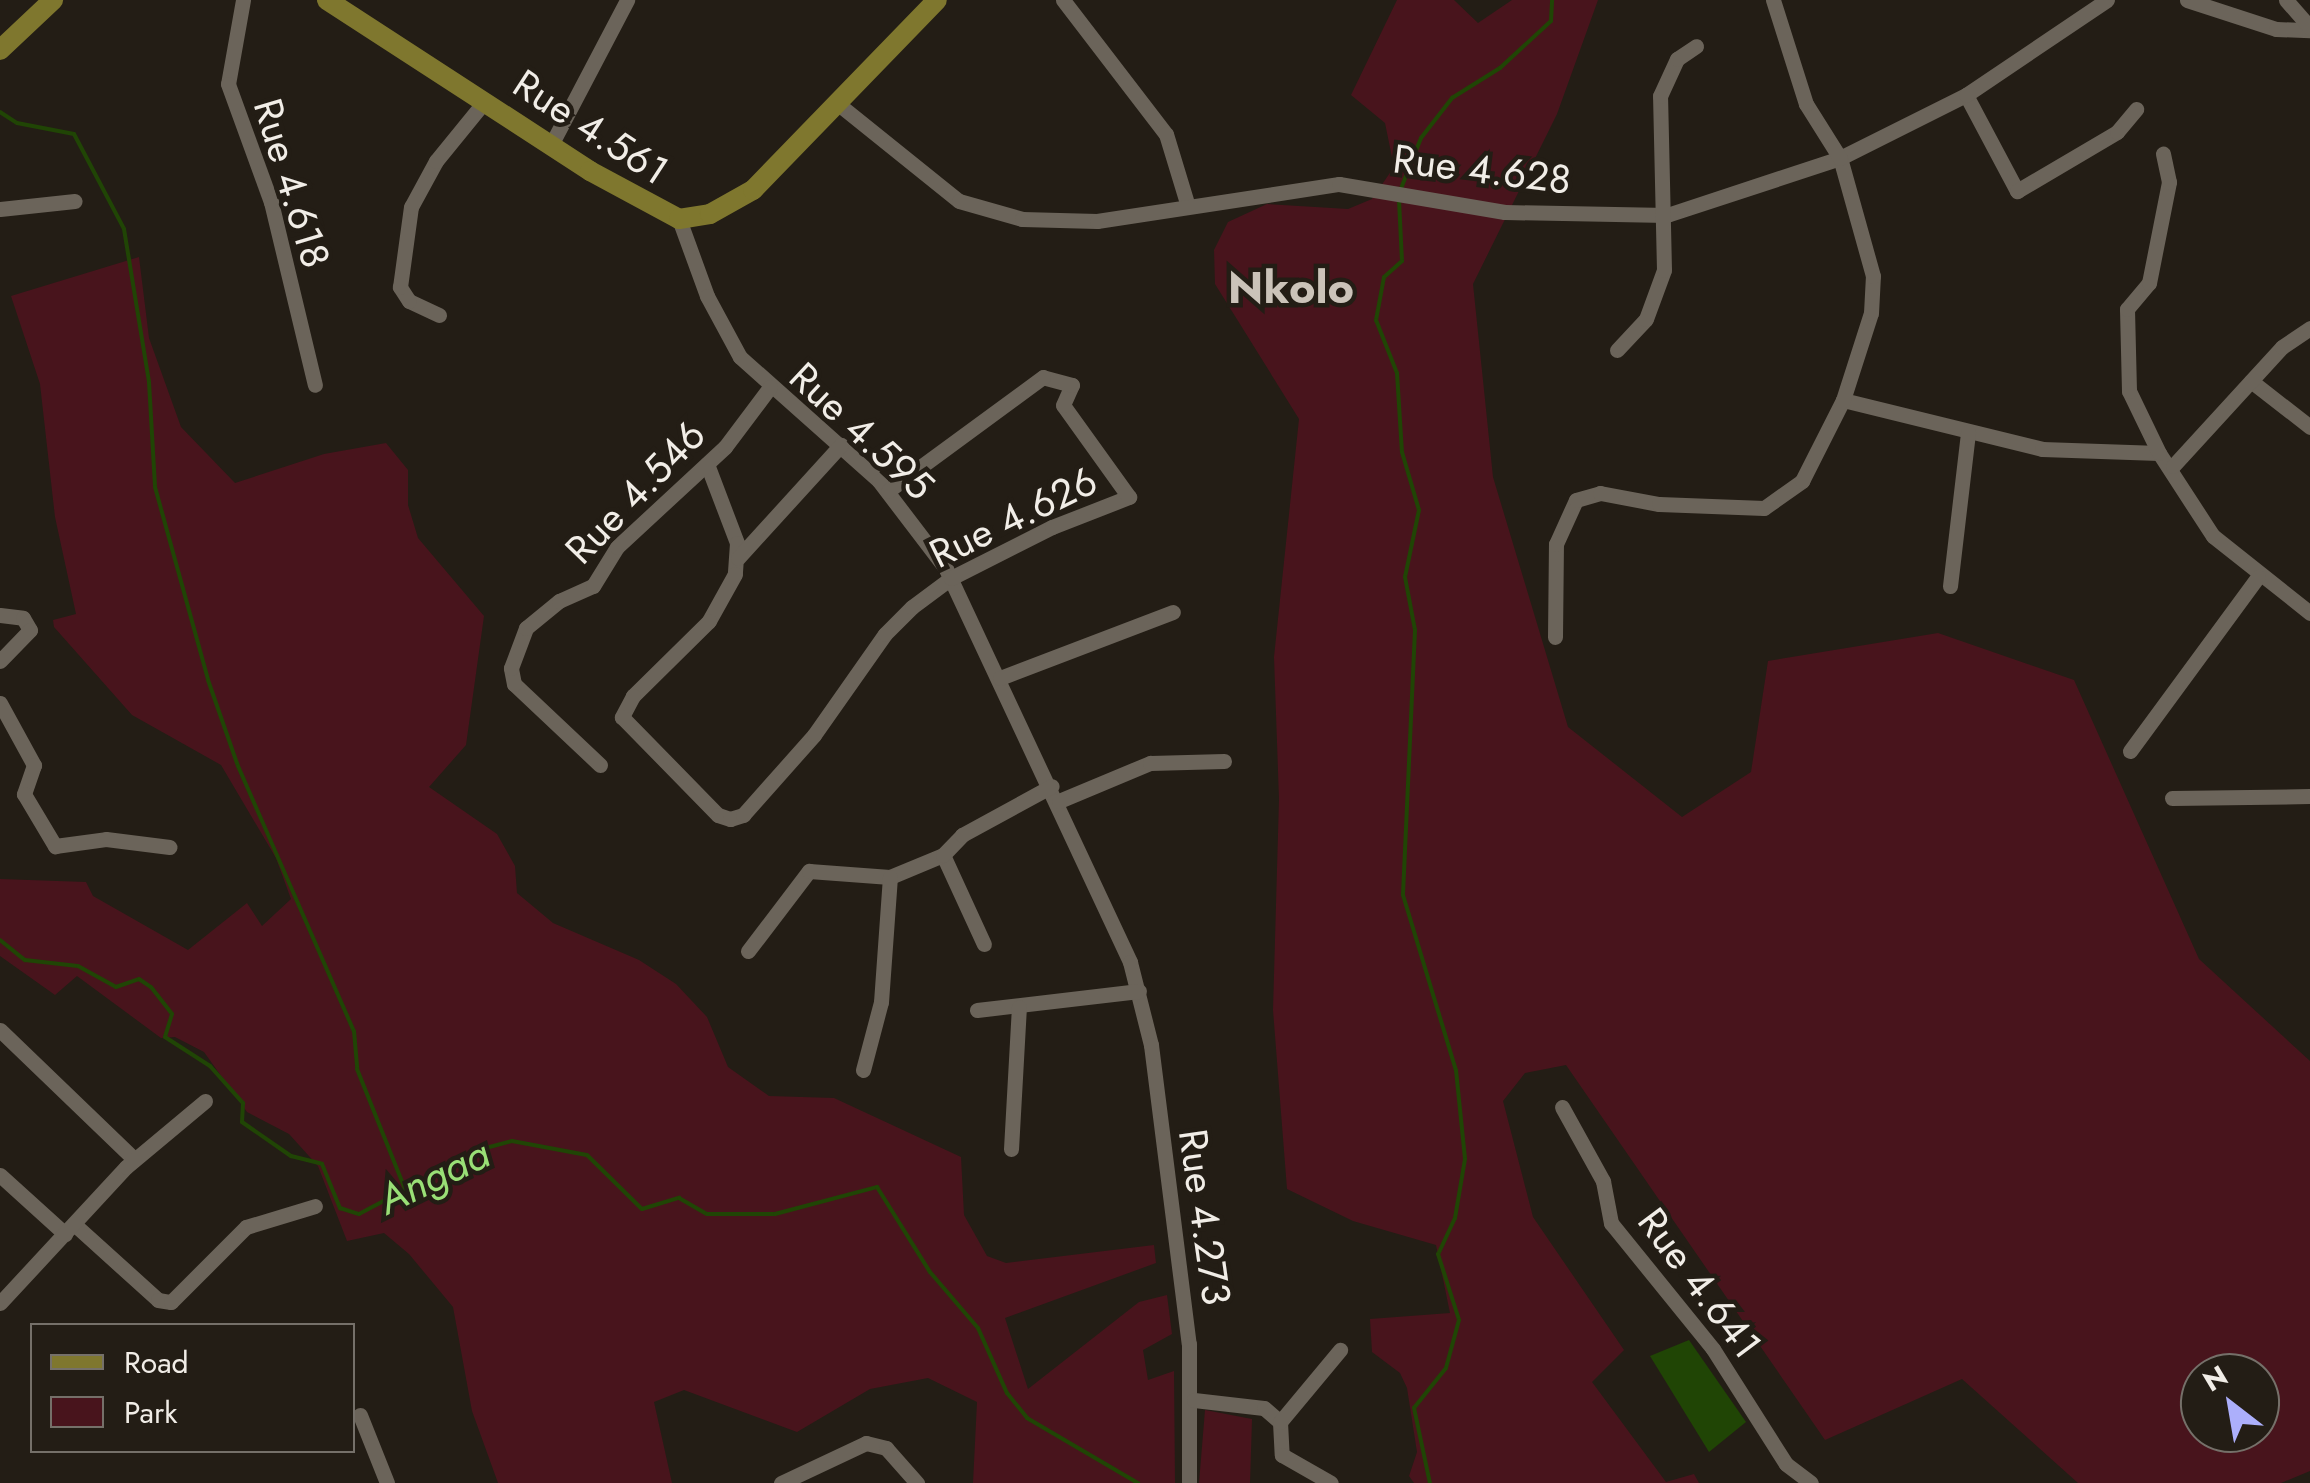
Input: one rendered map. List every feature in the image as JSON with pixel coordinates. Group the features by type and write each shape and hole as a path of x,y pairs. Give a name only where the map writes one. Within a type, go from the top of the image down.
{"main road":[{"path":"0,50 53,0"},
{"name":"Rue 4.561","path":"327,0 551,145 679,219 710,214 753,190 937,0"}],"street":[{"name":"Rue 4.618","path":"244,0 228,84 271,202 315,384"},
{"path":"551,145 628,0"},
{"path":"1063,0 1166,134 1187,203"},
{"path":"1555,636 1556,544 1576,500 1600,492 1659,504 1764,508 1802,481 1843,400 1874,294 1840,158 1806,104 1774,0"},
{"name":"Rue 4.628","path":"837,103 959,201 1022,219 1096,220 1187,203 1198,206 1339,184 1505,212 1667,215 1840,158 1966,95 2107,0"},
{"path":"2187,0 2276,29 2310,29"},
{"path":"2286,0 2310,29"},
{"path":"1617,350 1652,303 1664,270 1667,215 1658,159 1660,96 1676,60 1696,46"},
{"path":"1966,95 2018,192 2118,132 2136,110"},
{"path":"439,316 408,301 400,287 411,206 436,161 486,101"},
{"path":"2163,154 2170,182 2149,283 2127,308 2130,391 2159,453 2173,466 2176,485 2212,536 2258,577 2310,613"},
{"path":"0,209 75,201"},
{"name":"Rue 4.595","path":"679,219 725,334 770,387 841,445 888,491 950,578 1055,793 1130,962"},
{"path":"2173,466 2251,381 2310,328"},
{"name":"Rue 4.626","path":"738,558 709,621 633,696 622,718 730,819 743,814 814,735 894,622 950,578 1052,526 1128,497 1063,405 1072,386 1043,377 888,491"},
{"path":"2251,381 2310,428"},
{"name":"Rue 4.546","path":"600,765 511,678 526,628 550,607 593,586 627,536 707,464 770,387"},
{"path":"1843,400 2042,449 2159,453"},
{"path":"1950,586 1968,432"},
{"path":"707,464 738,558 841,445"},
{"path":"2130,751 2258,577"},
{"path":"1000,678 1173,612"},
{"path":"0,615 28,624 28,637 0,662"},
{"path":"0,703 34,764 24,794 54,846 106,840 169,847"},
{"path":"748,950 809,872 890,877 943,855 962,835 1055,793 1150,763 1224,761"},
{"path":"2172,798 2310,796"},
{"path":"943,855 984,944"},
{"path":"863,1070 882,1002 890,877"},
{"name":"Rue 4.273","path":"1130,962 1139,991 1194,1400 1189,1483"},
{"path":"977,1010 1139,991"},
{"path":"1012,1148 1019,1007"},
{"path":"0,1030 134,1159"},
{"path":"0,1303 134,1159 205,1101"},
{"name":"Rue 4.641","path":"1562,1107 1602,1180 1610,1223 1713,1349 1786,1464 1811,1483"},
{"path":"0,1175 158,1300 171,1302 246,1227 315,1206"},
{"path":"1330,1483 1282,1455 1280,1422 1340,1350"},
{"path":"1194,1400 1254,1404 1280,1422"},
{"path":"360,1415 387,1483"},
{"path":"781,1483 866,1443 886,1448 917,1483"}],"green space":[{"path":"1397,0 1454,0 1478,23 1512,0 1598,0 1557,114 1473,284 1493,477 1568,727 1682,817 1751,772 1768,661 1938,633 2074,680 2199,959 2310,1061 2310,1471 2281,1483 2078,1483 1962,1379 1825,1440 1566,1065 1525,1073 1503,1101 1533,1217 1624,1350 1592,1382 1666,1482 1694,1474 1699,1483 1414,1483 1409,1476 1417,1452 1407,1388 1400,1373 1372,1352 1370,1319 1450,1313 1436,1245 1353,1221 1287,1189 1273,1010 1279,799 1274,657 1299,419 1215,284 1214,250 1228,222 1267,204 1348,209 1372,199 1394,167 1385,123 1351,95"},
{"path":"139,257 149,338 181,427 235,483 324,454 386,443 408,470 408,505 418,538 484,616 466,745 429,787 497,834 515,866 517,893 553,923 639,960 676,984 707,1017 728,1067 769,1096 834,1098 961,1157 964,1215 987,1256 1006,1263 1154,1245 1156,1263 1005,1318 1028,1389 1139,1302 1167,1295 1172,1334 1143,1350 1148,1380 1174,1371 1175,1483 973,1483 977,1402 928,1378 870,1389 797,1432 684,1390 654,1402 672,1483 498,1483 472,1411 453,1307 409,1254 384,1233 347,1241 318,1166 289,1134 247,1112 204,1052 175,1037 161,1038 77,976 55,995 0,956 0,879 86,882 93,896 188,950 247,903 262,926 291,899 276,858 221,765 132,715 54,627 53,620 76,614 55,517 40,384 11,296"},
{"path":"1205,1410 1252,1419 1250,1483 1199,1483"}],"shaded area":[{"path":"1689,1340 1746,1422 1709,1452 1650,1356"}],"waterway":[{"path":"1400,191 1421,138 1452,98 1500,68 1551,21 1552,0"},
{"path":"0,112 17,123 74,134 124,229 149,382 155,487 208,680 238,766 354,1031 357,1069 405,1189"},
{"path":"1399,200 1402,261 1384,277 1376,320 1397,373 1402,452 1419,510 1405,577 1415,630 1403,895 1456,1070 1465,1159 1455,1218 1438,1254 1459,1320 1446,1368 1414,1408 1430,1483"},
{"name":"Angaa","path":"0,940 25,960 78,966 116,987 139,979 151,987 172,1014 165,1037 210,1066 243,1103 242,1122 291,1156 322,1164 340,1208 359,1214 482,1149 512,1141 587,1155 642,1209 679,1198 707,1214 775,1214 877,1187 930,1272 978,1328 1007,1393 1027,1418 1138,1483"}],"district":[{"name":"Nkolo","path":"1291,288"}]}
